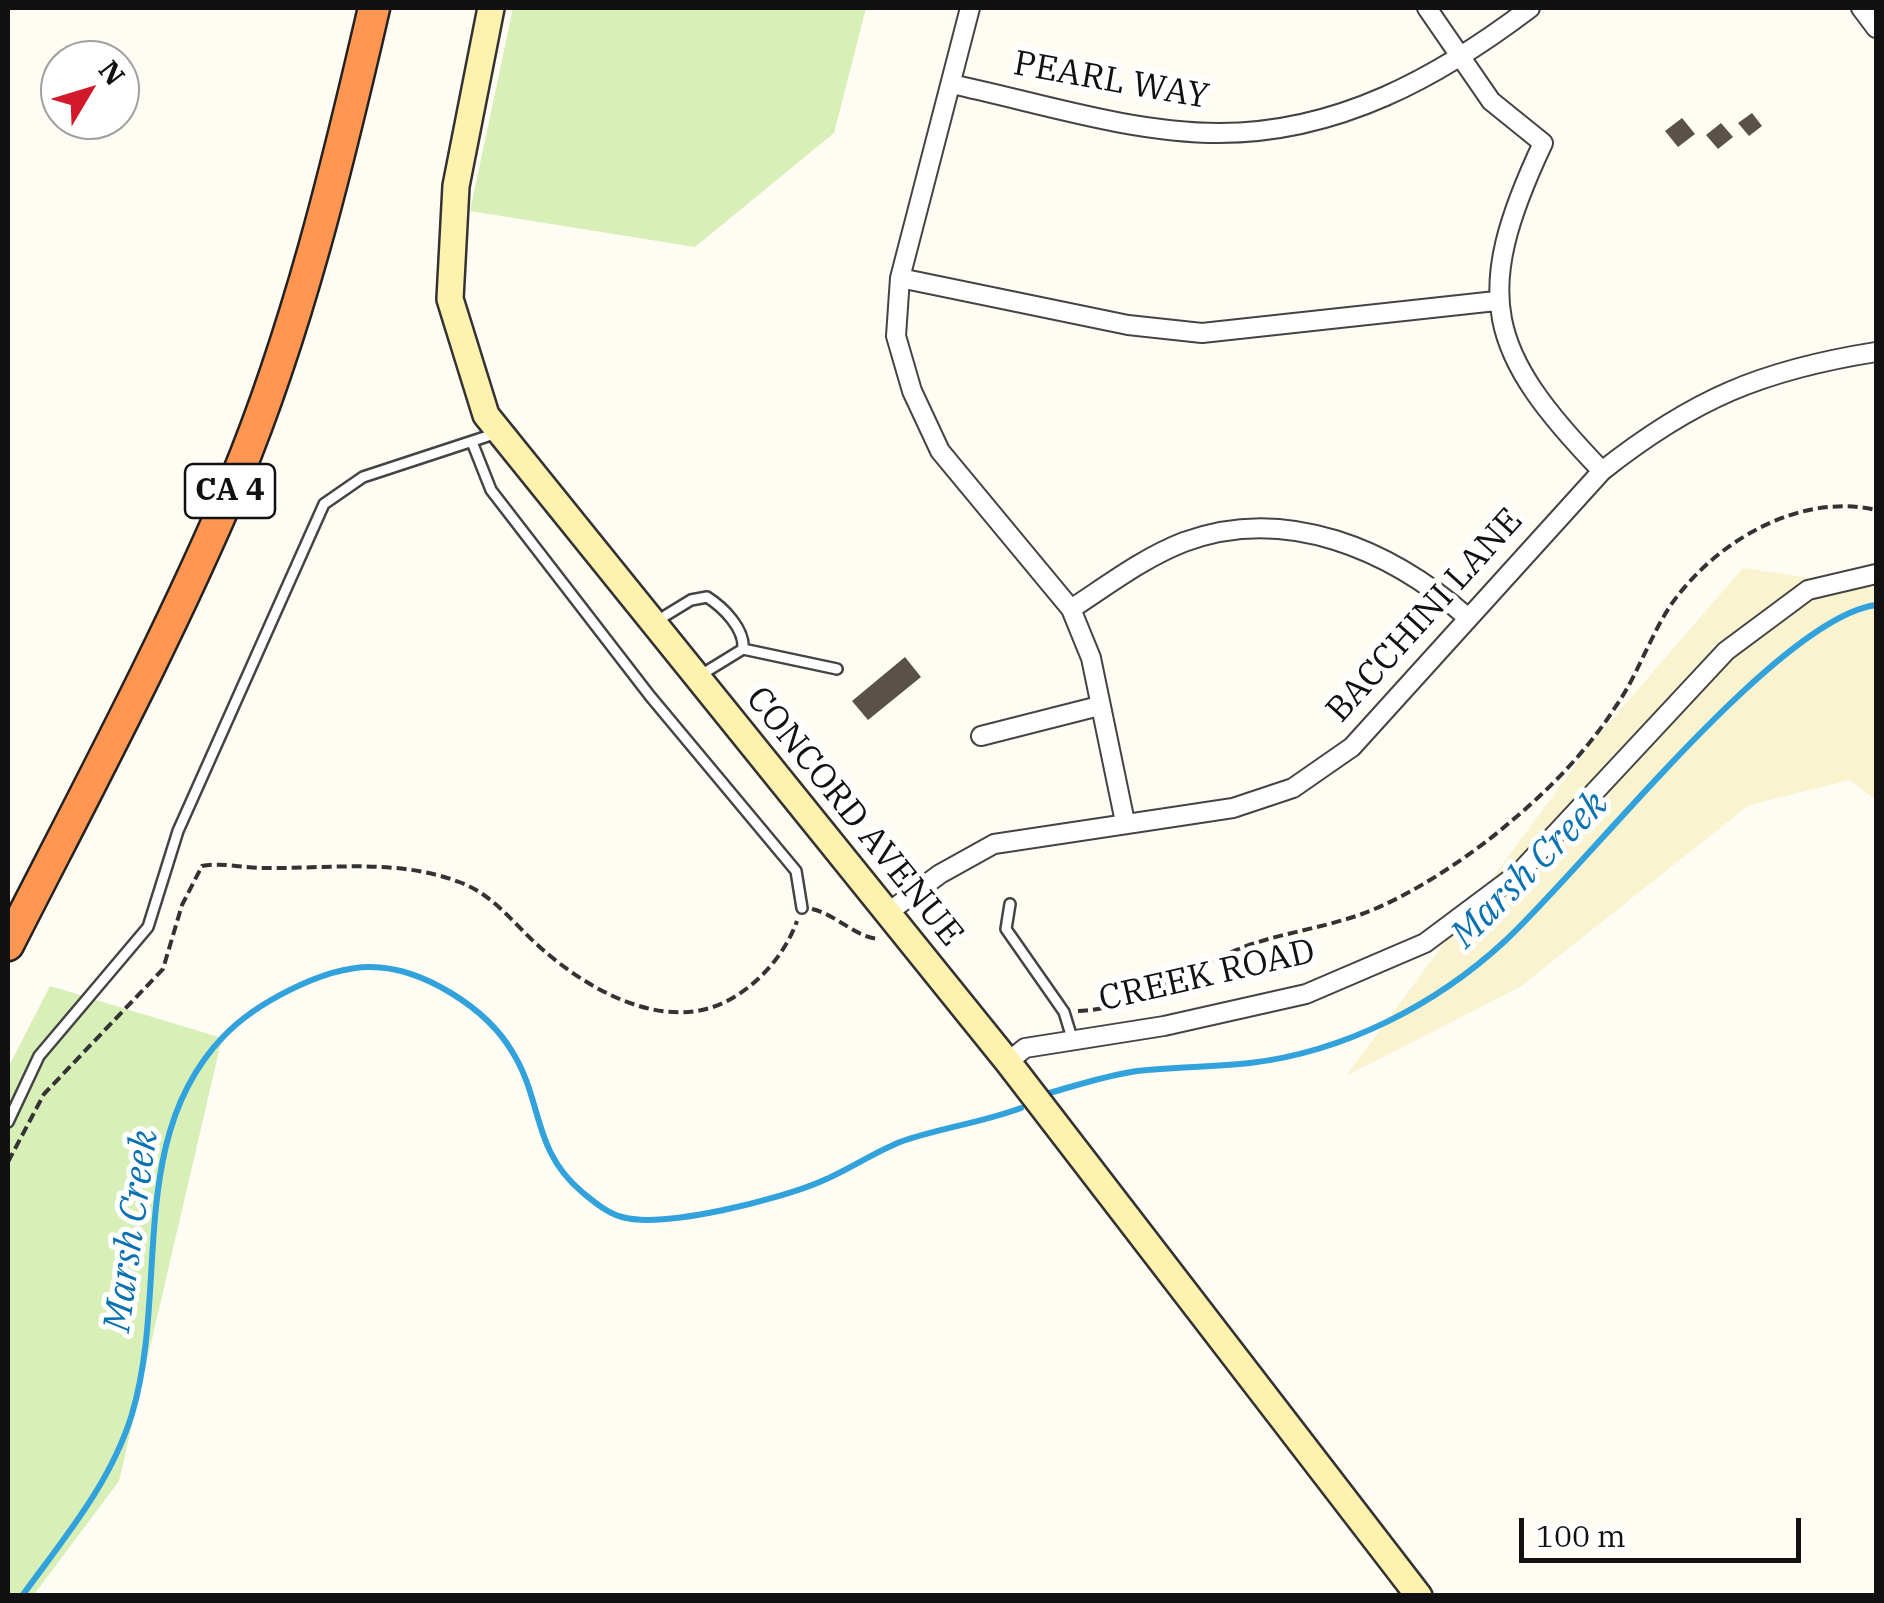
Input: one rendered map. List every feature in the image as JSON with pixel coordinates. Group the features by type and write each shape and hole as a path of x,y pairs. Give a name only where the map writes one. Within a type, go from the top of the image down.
{"highway":[{"name":"CA 4","path":"8,945 108,750 234,481 332,192 374,8"}],"street":[{"name":"CONCORD AVENUE","path":"491,8 456,186 450,300 486,416 697,678 885,926 1008,1062 1419,1596"},
{"path":"970,8 900,278 896,336 912,391 940,451 1071,608 1091,658 1124,822"},
{"path":"1428,8 1491,101 1543,143 1507,232 1496,301 1508,348 1530,389 1602,471"},
{"name":"PEARL WAY","path":"950,84 1167,129 1221,133 1291,125 1368,106 1462,60 1530,8"},
{"path":"1861,8 1876,28"},
{"path":"900,278 1128,325 1202,333 1496,301"},
{"name":"BACCHINI LANE","path":"885,926 940,874 994,844 1232,808 1293,788 1352,747 1602,471 1650,433 1735,386 1802,364 1876,352"},
{"path":"1071,608 1139,564 1184,542 1233,528 1329,538 1376,552 1424,580 1467,617"},
{"name":"CREEK ROAD","path":"1008,1062 1024,1048 1164,1026 1306,994 1424,943 1520,872 1726,651 1808,590 1876,574"},
{"path":"981,736 1099,706"}],"lane":[{"path":"8,1122 40,1056 148,927 178,831 324,504 363,477 500,432"},
{"path":"472,442 491,490 650,696 796,871 802,908"},
{"path":"653,624 691,600 706,598 736,627 744,639 743,649"},
{"path":"697,678 743,649 837,669"},
{"path":"1010,904 1006,929 1064,1012 1072,1038"}],"path":[{"path":"1064,1012 1106,1010 1150,996 1251,944 1364,914 1453,864 1508,824 1570,765 1615,709 1676,596 1712,560 1762,528 1807,508 1852,504 1876,510"},
{"path":"8,1162 44,1094 163,969 182,905 202,866 412,866 464,883 506,910 539,947 597,987 640,1007 676,1013 698,1012 751,988 774,962 802,908 836,916 865,938 885,926"}],"shaded area":[{"path":"1743,568 1876,588 1876,800 1850,780 1749,805 1520,987 1346,1076 1595,739"}],"green space":[{"path":"513,8 866,8 834,133 695,247 470,211"},
{"path":"50,986 222,1038 119,1481 33,1596 8,1595 8,1068"}],"building":[{"path":"1752,113 1762,126 1749,136 1738,123"},
{"path":"1682,118 1695,134 1678,147 1665,131"},
{"path":"1721,123 1733,137 1718,149 1706,135"},
{"path":"905,657 921,677 868,720 852,701"}],"waterway":[{"name":"Marsh Creek","path":"1049,1093 1137,1071 1285,1057 1354,1036 1419,1005 1505,941 1684,750 1788,652 1835,620 1876,605"},
{"name":"Marsh Creek","path":"22,1596 99,1487 132,1414 143,1367 161,1168 173,1121 193,1077 223,1037 252,1012 290,990 332,973 370,967 411,974 451,993 487,1021 513,1053 523,1071 546,1142 566,1176 596,1203 622,1217 641,1220 693,1216 779,1196 822,1181 900,1142 1021,1108"}]}
